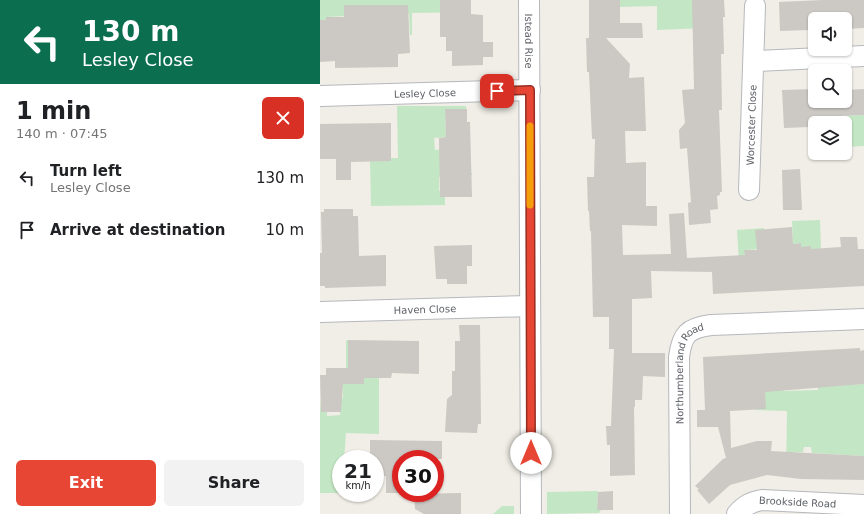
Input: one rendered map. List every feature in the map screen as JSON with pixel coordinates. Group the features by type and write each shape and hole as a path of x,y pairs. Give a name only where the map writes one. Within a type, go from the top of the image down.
{"street":[{"name":"Istead Rise","path":"529,0 531,514"},
{"name":"Worcester Close","path":"749,190 755,6"},
{"path":"754,61 864,56"},
{"name":"Lesley Close","path":"320,96 530,90"},
{"name":"Haven Close","path":"320,312 530,306"},
{"name":"Northumberland Road","path":"680,514 679,357 680,343 687,333 697,327 711,325 864,319"},
{"name":"Brookside Road","path":"737,514 744,506 752,501 762,500 864,505"}],"green space":[{"path":"320,0 440,0 441,11 472,12 412,13 412,35 410,35 409,14 381,15 380,5 369,5 369,15 326,17 326,34 320,20"},
{"path":"620,0 692,0 706,28 657,30 657,6 617,7"},
{"path":"397,106 466,106 466,109 445,109 446,137 434,138 435,150 446,149 468,173 472,173 472,175 445,175 445,177 439,177 439,191 445,191 445,205 371,206 370,161 385,161 390,158 398,158"},
{"path":"842,114 842,116 810,116"},
{"path":"864,115 864,146 852,147 852,116 842,116"},
{"path":"820,220 821,249 801,247 801,243 793,244 792,221"},
{"path":"764,228 765,249 745,250 745,262 739,262 737,230"},
{"path":"348,340 350,384 364,384 364,375 379,377 379,434 346,433 345,450 332,450 332,493 320,493 320,399 321,412 327,412 327,416 340,415 340,398 343,398 342,368 346,368 346,341"},
{"path":"782,383 783,391 818,390 818,387 864,384 864,456 812,453 811,447 804,447 803,452 794,452 786,462 787,411 755,410 754,395"},
{"path":"598,491 597,510 601,510 599,513 547,514 547,492"},
{"path":"502,506 514,506 514,514 493,514"}],"building":[{"path":"440,0 471,0 471,14 483,15 483,42 493,42 493,57 483,57 483,65 452,66 452,51 446,51 446,37 440,37"},
{"path":"589,0 620,0 620,23 642,23 643,38 606,38 630,64 629,78 644,77 646,131 625,131 626,163 646,162 646,206 657,206 657,226 622,225 623,255 671,254 669,214 684,213 687,258 745,255 744,250 757,250 755,230 792,227 793,244 801,243 801,247 811,246 811,249 841,247 840,237 857,237 858,249 864,249 864,286 713,294 712,272 651,271 652,298 632,299 632,353 665,353 665,377 643,376 642,400 635,400 635,475 610,476 610,445 607,445 606,426 611,426 614,349 609,349 609,317 593,317 591,231 588,211 587,177 594,177 595,139 592,139 589,72 587,72 586,38 589,38"},
{"path":"692,0 724,0 725,17 723,17 724,54 721,54 722,110 719,110 722,192 720,192 720,195 717,196 718,209 710,210 711,223 689,225 688,203 691,202 687,148 680,149 679,130 685,123 682,90 694,89"},
{"path":"864,0 864,28 852,29 852,12 808,12 808,30 780,31 779,2"},
{"path":"344,5 408,5 410,53 398,54 398,67 335,68 335,61 320,62 320,20 326,20 326,17 344,17"},
{"path":"808,89 808,108 852,108 852,90 864,89 864,115 808,116 808,127 784,128 782,90"},
{"path":"445,109 467,109 467,122 470,122 472,197 440,197 439,138 446,137"},
{"path":"391,123 391,161 351,162 351,180 336,180 336,159 320,159 320,124"},
{"path":"800,169 802,210 783,210 782,170"},
{"path":"324,209 353,209 353,216 358,216 359,256 386,255 386,286 325,288 325,286 320,286 320,253 322,253 321,212 324,212"},
{"path":"472,245 472,266 467,266 467,284 447,284 447,279 436,279 434,246"},
{"path":"459,325 480,325 481,424 478,424 477,433 445,432 447,399 452,395 452,371 455,371 455,341 460,341"},
{"path":"348,340 419,341 419,374 392,373 391,378 364,378 364,384 343,384 341,412 321,412 320,375 326,375 326,368 348,368"},
{"path":"860,348 860,351 864,350 864,384 765,392 766,409 730,411 731,448 757,441 772,441 771,451 864,456 864,480 801,479 767,475 730,485 709,504 697,490 699,489 695,486 723,459 726,458 718,427 697,427 697,410 705,410 703,357"},
{"path":"370,440 442,441 442,450 392,450 392,493 386,493 386,476 384,476 384,450 370,450"},
{"path":"613,491 613,510 597,510 598,492"},
{"path":"444,493 461,493 461,514 424,514 415,509 415,502 444,502"}],"slow traffic":[{"path":"530,126 530,205"}],"route":[{"path":"497,91 530,90 531,453"}]}
